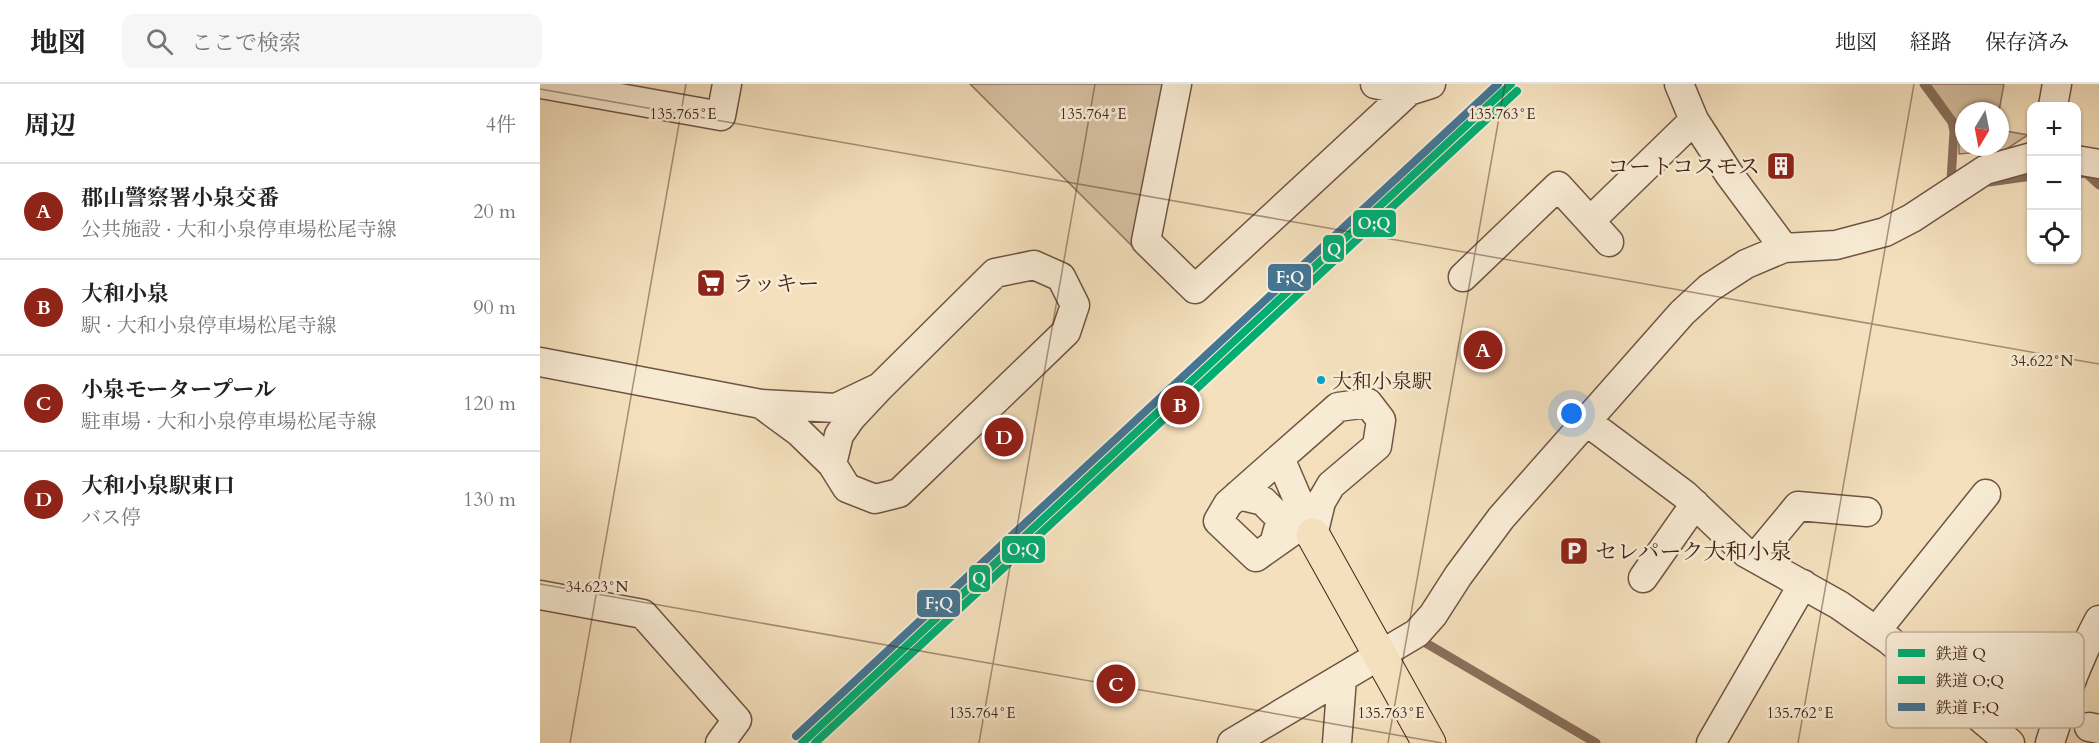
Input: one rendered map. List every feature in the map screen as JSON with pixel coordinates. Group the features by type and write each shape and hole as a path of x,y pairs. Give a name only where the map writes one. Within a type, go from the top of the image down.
{"main road":[{"path":"1313,535 1429,743"}],"street":[{"path":"541,84 720,116 727,84"},
{"path":"1177,84 1146,241 1195,289 1420,88"},
{"path":"1375,84 1420,88"},
{"path":"1679,84 1694,120 1729,174 1784,248"},
{"path":"2054,102 2057,84"},
{"path":"1590,221 1694,120"},
{"path":"1232,743 1417,633 1434,615 1458,576 1501,518 1682,313 1709,288 1746,264 1784,248 1836,245 1885,232 1912,218 1985,170 2027,158"},
{"path":"2081,161 2099,164"},
{"path":"1463,277 1558,186 1609,242"},
{"path":"761,404 799,432 832,464 847,489 875,499 899,493 1065,332 1075,305 1060,277 1034,264 995,273 851,418 839,435 832,464"},
{"path":"540,362 761,404 836,408 880,387"},
{"path":"1368,403 1381,420 1377,446 1331,485 1321,502 1313,535 1298,528 1256,557 1218,521 1228,504 1338,407 1368,403"},
{"path":"1586,421 1685,495 1746,552 1839,604 1886,639"},
{"path":"1280,458 1313,535"},
{"path":"1876,631 1986,494"},
{"path":"1238,495 1263,501 1281,519 1274,544"},
{"path":"1643,578 1695,504"},
{"path":"1755,558 1798,506 1867,512"},
{"path":"1711,743 1803,584"},
{"path":"540,595 643,614 737,720 720,743"},
{"path":"2084,649 2099,620"},
{"path":"1338,743 1342,678"},
{"path":"1992,728 2010,743"},
{"path":"2050,743 2054,728"}],"shaded area":[{"path":"970,84 1165,84 1134,248"},
{"path":"1930,84 2004,84 2001,102 1955,102 1955,118"},
{"path":"2009,132 2027,136 2009,147"}],"waterway":[{"path":"1924,84 1952,122 1954,131 1951,181"},
{"path":"2081,173 2087,174 2099,185"},
{"path":"1989,182 2027,177"},
{"path":"1419,639 1596,743"}],"rail line":[{"name":"F;Q","path":"796,736 1498,84"},
{"name":"Q","path":"802,743 1511,84"},
{"name":"O;Q","path":"815,743 1517,91"}],"place":[{"name":"コートコスモス","path":"1781,166"},
{"name":"ラッキー","path":"711,283"},
{"name":"郡山警察署小泉交番","path":"1483,350"},
{"name":"大和小泉駅","path":"1321,380"},
{"name":"大和小泉","path":"1180,405"},
{"name":"大和小泉駅東口","path":"1004,437"},
{"name":"セレパーク大和小泉","path":"1574,551"},
{"name":"小泉モータープール","path":"1116,684"}]}
